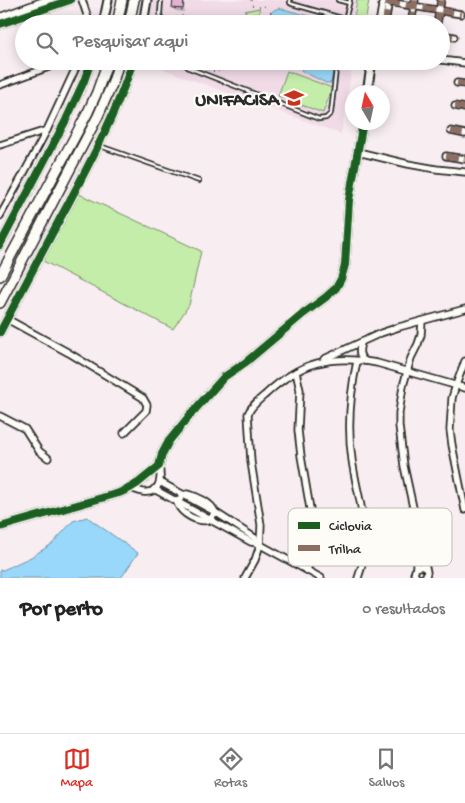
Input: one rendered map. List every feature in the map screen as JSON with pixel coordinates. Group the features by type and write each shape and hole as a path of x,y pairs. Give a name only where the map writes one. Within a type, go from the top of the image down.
{"highway":[{"path":"119,15 122,0"},
{"path":"131,15 134,0"},
{"path":"0,276 88,112 105,70"},
{"path":"0,304 98,116 116,70"}],"main road":[{"path":"0,18 49,0"},
{"path":"26,15 70,0"},
{"path":"0,24 15,19"}],"street":[{"path":"82,0 87,15"},
{"path":"105,15 108,0"},
{"path":"144,15 147,0"},
{"path":"438,15 441,0"},
{"path":"387,1 414,3 439,11 460,14"},
{"path":"382,15 387,1"},
{"path":"386,15 387,1"},
{"path":"450,36 454,37"},
{"path":"450,61 465,63"},
{"path":"0,84 40,70"},
{"path":"0,216 2,207 24,173 47,130 75,70"},
{"path":"0,245 66,120 88,70"},
{"path":"0,332 99,146 130,70"},
{"path":"369,85 371,70"},
{"path":"456,83 465,84"},
{"path":"455,106 465,108"},
{"path":"0,145 47,130"},
{"path":"130,488 142,492 154,490 160,482 159,466 162,454 169,441 224,377 246,362 336,288 345,265 349,200 362,130"},
{"path":"451,131 465,134"},
{"path":"358,152 408,164 465,172"},
{"path":"446,156 465,159"},
{"path":"245,578 255,560 261,525 250,462 248,414 251,408 282,379 314,363 381,333 465,309"},
{"path":"7,319 70,353 143,398 147,405 146,411 124,433"},
{"path":"413,508 404,466 399,413 407,371 418,344 422,321"},
{"path":"362,343 360,354 365,361"},
{"path":"314,363 332,360 365,361 465,388"},
{"path":"357,360 351,388 349,412 352,460 362,508"},
{"path":"465,362 452,398 450,430 465,510"},
{"path":"296,372 300,390 298,430 310,508"},
{"path":"0,416 25,429 34,445 48,458"},
{"path":"0,527 119,493 130,488 159,466"},
{"path":"160,482 183,495 189,494 212,506 215,512 255,538 259,544"},
{"path":"154,490 288,560"},
{"path":"177,503 183,495"},
{"path":"210,520 215,512"},
{"path":"300,566 321,578"},
{"path":"307,570 308,566"},
{"path":"358,578 362,566"},
{"path":"415,574 422,566 425,575"}],"lane":[{"path":"160,15 161,0"},
{"path":"290,0 292,4 331,15"},
{"path":"338,0 349,1 346,15"},
{"path":"194,70 319,119 326,118 331,113 336,70"},
{"path":"99,146 199,181"}],"path":[{"path":"251,0 253,7"},
{"path":"259,6 266,6"},
{"path":"182,10 182,15"},
{"path":"270,12 274,15"},
{"path":"210,70 215,72 223,70"}],"shaded area":[{"path":"148,0 363,0 360,15 145,15"},
{"name":"UNIFACISA","path":"166,70 352,70 349,85 345,85 345,110 341,134"}],"green space":[{"path":"357,0 369,0 366,15 354,15"},
{"path":"259,8 260,15 246,15 245,11"},
{"path":"287,71 332,88 323,113 278,96"},
{"path":"79,194 201,251 189,305 173,329 43,261"}],"water":[{"path":"279,8 306,15 270,15 274,10"},
{"path":"333,70 331,83 326,83 302,71"},
{"path":"87,517 138,553 121,578 0,578 0,570 31,557 52,544 73,521"}],"building":[{"path":"173,0 184,0 183,9 172,8"}],"marked path":[{"path":"386,15 389,0"},
{"path":"412,15 415,0"},
{"path":"438,15 441,0"},
{"path":"388,2 461,14"},
{"path":"450,36 454,37"},
{"path":"457,83 465,84"},
{"path":"455,106 465,108"},
{"path":"451,131 465,134"},
{"path":"446,156 465,159"}],"cycle path":[{"path":"26,15 70,0"},
{"path":"0,24 15,19"},
{"path":"0,245 66,120 88,70"},
{"path":"0,332 95,151 120,98 130,70"},
{"path":"0,527 119,493 138,483 159,466 162,454 169,441 224,377 246,362 336,288 345,265 349,200 362,130"}],"place":[{"name":"UNIFACISA","path":"294,98"}]}
